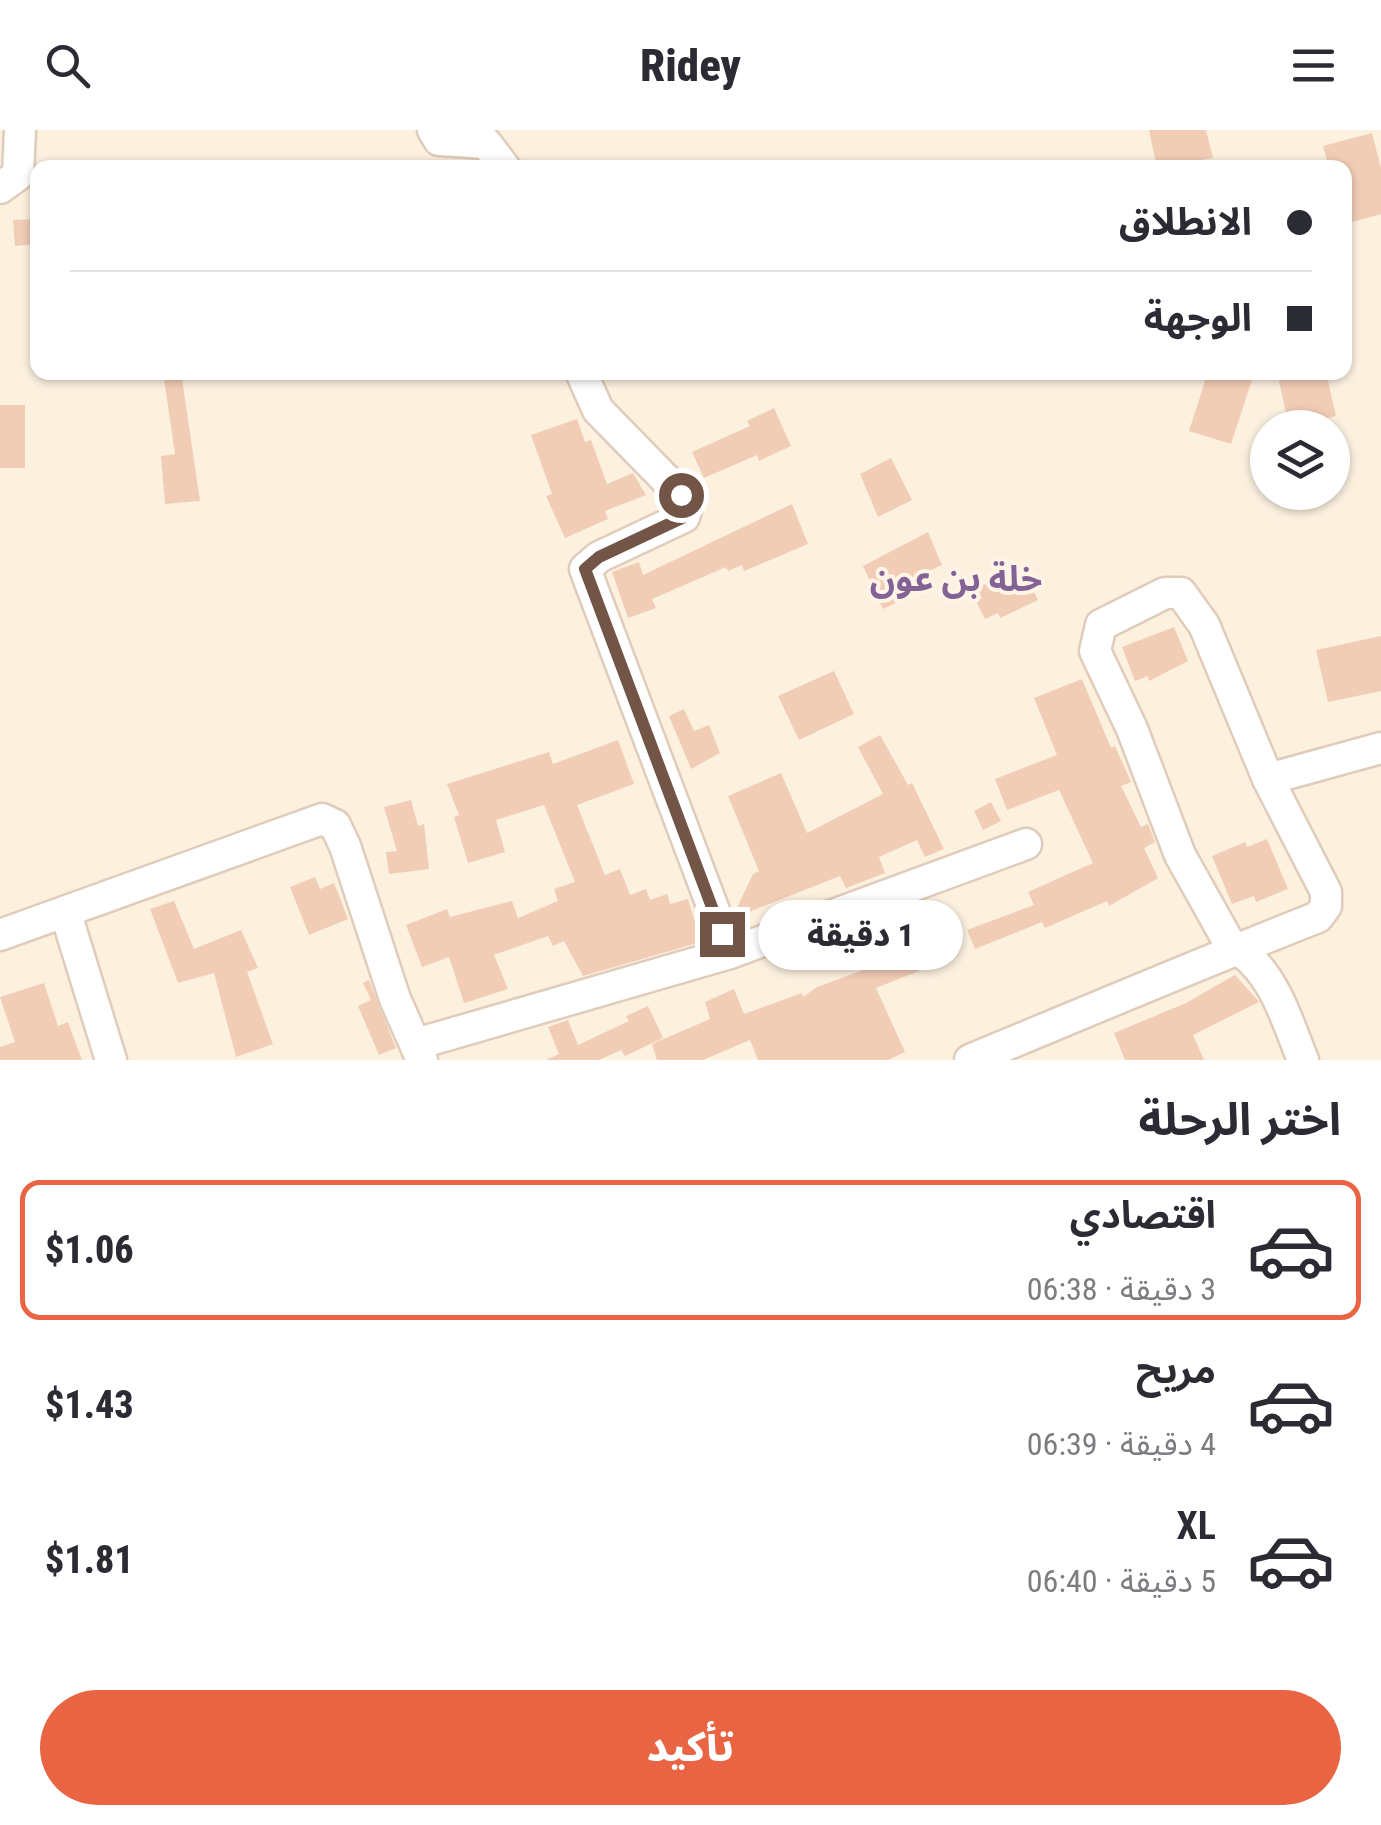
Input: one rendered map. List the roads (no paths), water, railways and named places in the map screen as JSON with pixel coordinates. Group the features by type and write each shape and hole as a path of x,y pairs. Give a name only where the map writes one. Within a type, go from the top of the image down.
{"street":[{"path":"0,188 18,175 20,130"},
{"path":"433,130 440,140 483,141 498,160"},
{"path":"585,380 598,410 681,495 687,506 684,517 599,557 585,569 730,952"},
{"path":"970,1060 1235,950 1318,917 1326,906 1326,892 1268,780 1204,625 1181,593 1165,593 1101,625 1095,651 1132,728 1180,854 1235,950 1249,957 1274,988 1303,1060"},
{"path":"1268,780 1381,748"},
{"path":"0,935 66,914 308,822 330,821 352,866 395,999 419,1052 730,952 1026,844"},
{"path":"66,914 111,1060"}],"district":[{"name":"خلة بن عون","path":"956,579"}]}
